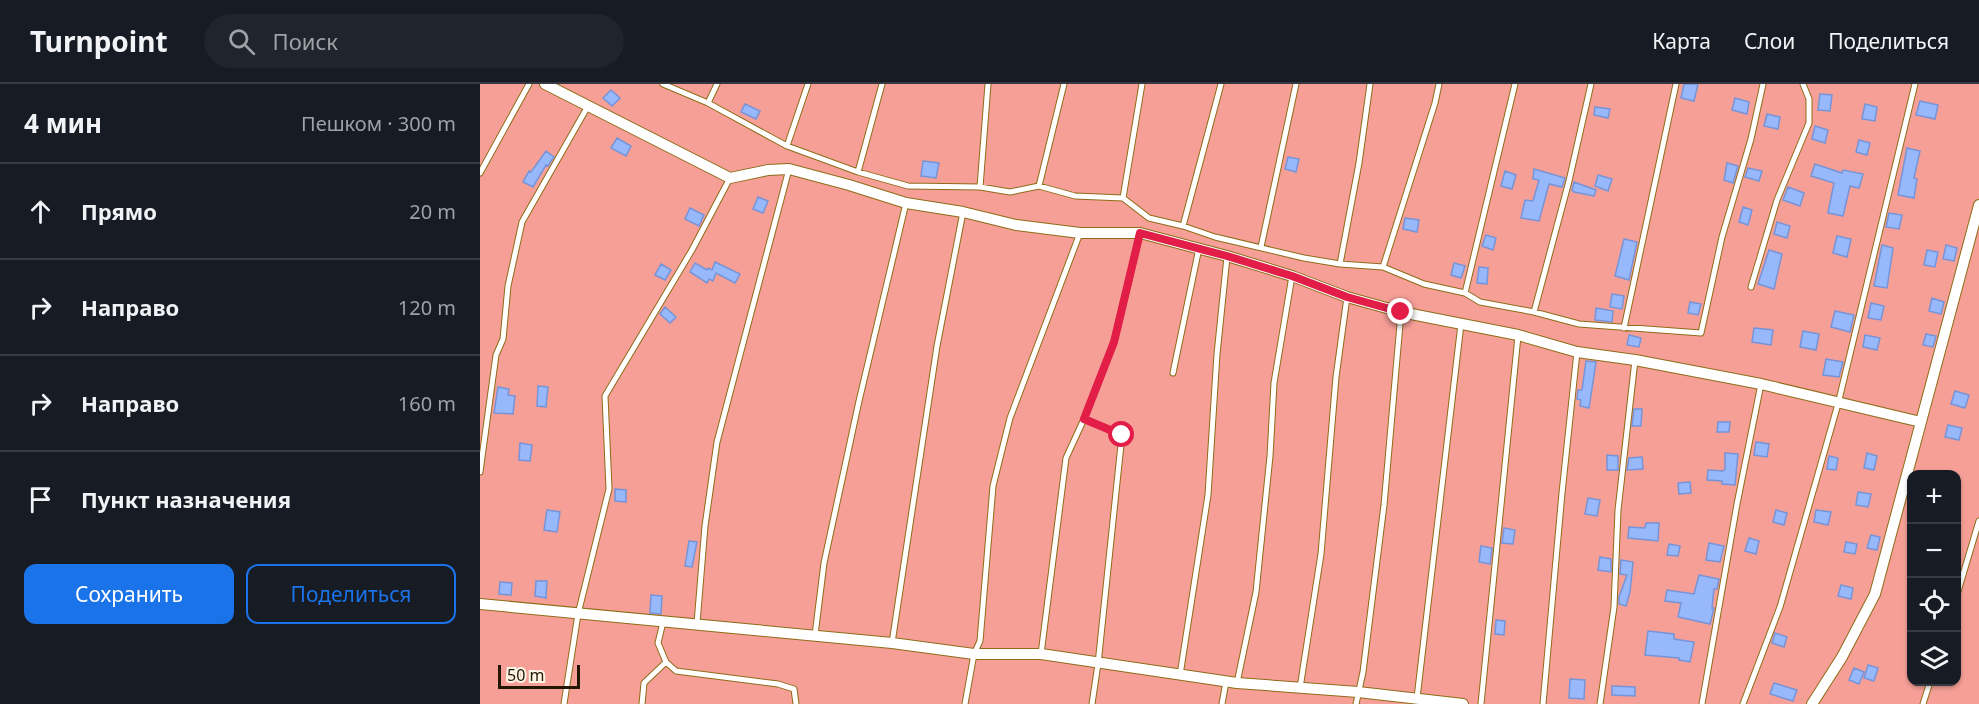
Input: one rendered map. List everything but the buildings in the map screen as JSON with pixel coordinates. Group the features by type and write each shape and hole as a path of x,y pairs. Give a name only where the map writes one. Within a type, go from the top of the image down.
{"street":[{"path":"545,84 730,178 768,170 789,169 906,203 963,212 1016,225 1080,233 1140,233 1227,256 1292,276 1347,297 1401,312 1518,335 1577,352 1635,360 1761,384 1921,422"},
{"path":"1812,704 1842,657 1875,594 1979,205"},
{"path":"480,604 663,622 697,623 892,643 974,654 1041,654 1231,682 1358,692 1463,704"}],"lane":[{"path":"480,173 529,84"},
{"path":"663,84 708,103 787,146 858,172 908,186 980,187 1010,192 1039,186 1075,196 1123,198 1149,218 1215,237 1304,258 1340,264 1383,267 1424,284 1465,293 1480,302 1534,312 1580,324 1701,333 1722,237 1751,138 1763,84"},
{"path":"708,103 717,84"},
{"path":"787,146 808,84"},
{"path":"858,172 882,84"},
{"path":"980,187 988,84"},
{"path":"1039,186 1064,84"},
{"path":"1123,198 1142,84"},
{"path":"1183,226 1221,84"},
{"path":"1261,247 1296,84"},
{"path":"1340,264 1359,164 1370,84"},
{"path":"1383,267 1432,114 1439,84"},
{"path":"1465,293 1515,84"},
{"path":"1534,312 1592,84"},
{"path":"1624,328 1676,84"},
{"path":"1751,287 1777,200 1809,123 1809,99 1803,84"},
{"path":"1743,704 1780,607 1838,404 1915,84"},
{"path":"480,472 496,355 503,339 508,285 522,222 588,106"},
{"path":"697,623 705,526 717,442 789,169"},
{"path":"564,704 578,614 609,489 605,396 692,250 730,178"},
{"path":"815,635 826,551 906,203"},
{"path":"892,643 938,346 963,212"},
{"path":"964,704 974,654 980,641 993,486 1010,418 1080,233"},
{"path":"1041,654 1066,458 1114,342 1140,233"},
{"path":"1173,373 1199,248"},
{"path":"1180,675 1208,495 1217,354 1227,256"},
{"path":"1222,704 1231,682 1256,592 1270,456 1274,383 1292,276"},
{"path":"1300,688 1321,554 1336,377 1347,297"},
{"path":"1356,704 1363,672 1384,505 1401,312"},
{"path":"1417,698 1461,324"},
{"path":"1480,704 1518,335"},
{"path":"1543,704 1577,352"},
{"path":"1600,704 1614,607 1618,510 1635,360"},
{"path":"1702,704 1737,504 1761,384"},
{"path":"1084,419 1122,435 1092,704"},
{"path":"1961,581 1979,520"},
{"path":"663,622 658,643 666,662 676,671 778,684 794,689 796,704"},
{"path":"642,704 644,683 666,662"},
{"path":"1923,704 1928,686"}],"shaded area":[{"path":"480,84 1979,84 1979,704 480,704"}],"route":[{"path":"1122,435 1084,419 1114,342 1140,233 1227,256 1292,276 1347,297 1401,312"}]}
